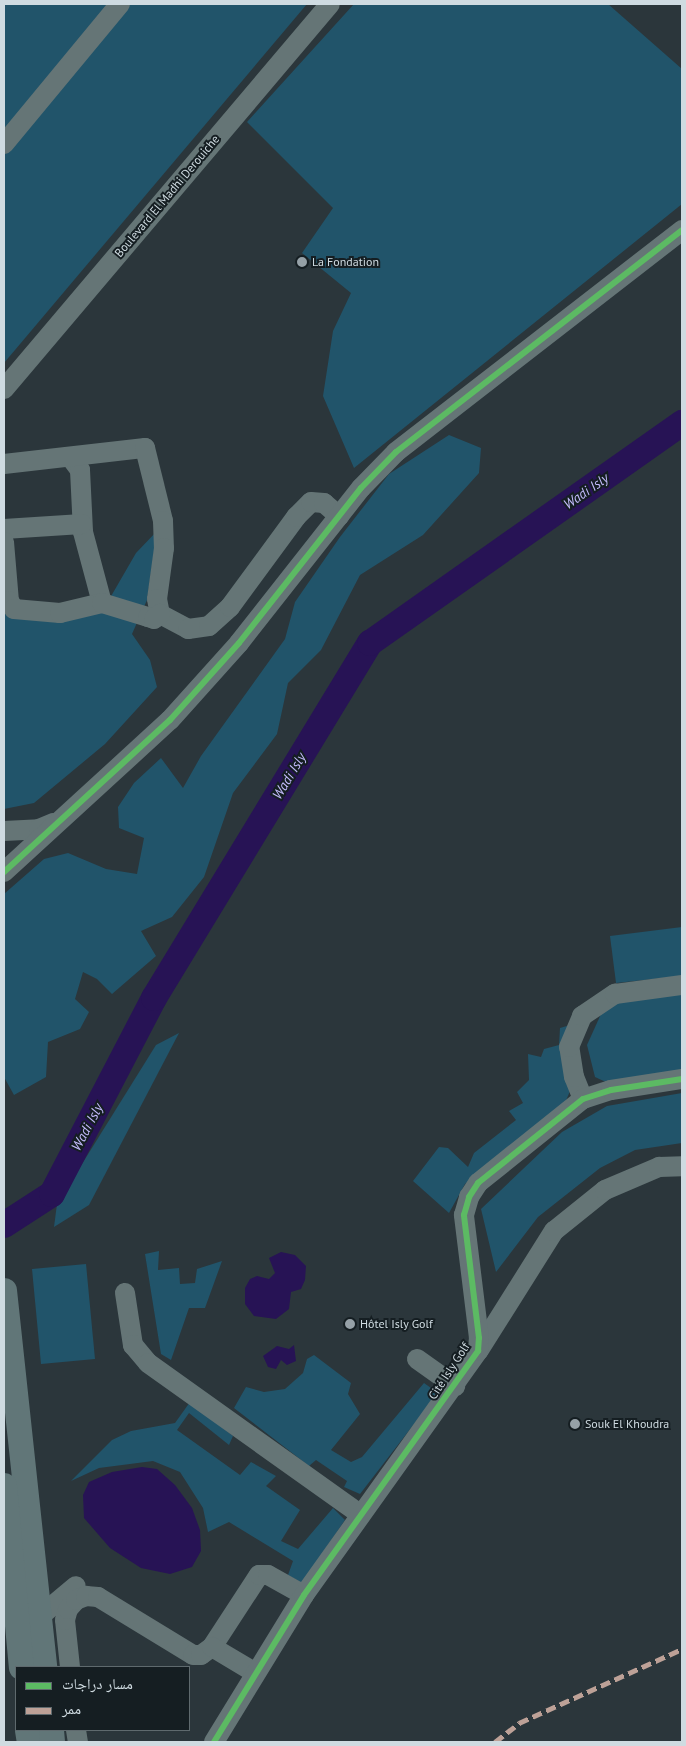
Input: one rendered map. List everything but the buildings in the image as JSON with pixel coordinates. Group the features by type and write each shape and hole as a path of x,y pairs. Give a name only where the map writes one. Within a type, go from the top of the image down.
{"main road":[{"path":"4,1292 44,1666"},
{"path":"4,1485 21,1666"}],"street":[{"path":"4,144 120,4"},
{"name":"Boulevard El Madhi Derouiche","path":"4,389 330,4"},
{"path":"4,872 170,720 239,643 339,516 396,452 682,230"},
{"path":"4,464 71,458 140,446 148,451 162,521 164,548 157,599 160,614"},
{"path":"71,458 80,470 82,524 102,603"},
{"path":"160,614 188,629 209,626 230,608 304,507 317,501 324,503 339,516"},
{"path":"4,529 82,524"},
{"path":"4,542 9,601 14,609 60,614 102,603 148,618 154,619 160,614"},
{"path":"4,831 39,829 60,820"},
{"path":"583,1099 574,1077 569,1047 582,1016 615,994 682,985"},
{"name":"Cité Isly Golf","path":"214,1742 254,1672 304,1595 360,1514 456,1386 478,1351 479,1338 464,1215 469,1196 488,1174 583,1099 611,1090 682,1080"},
{"path":"478,1351 554,1231 605,1190 659,1168 682,1166"},
{"path":"125,1293 133,1345 148,1363 360,1514"},
{"path":"417,1359 456,1386"},
{"path":"70,1666 65,1620 68,1609 76,1600 86,1596 98,1597 193,1655 201,1655 212,1647 259,1575 268,1575 304,1595"},
{"path":"39,1617 77,1586 88,1584 99,1589 110,1604"},
{"path":"212,1647 254,1672"}],"shaded area":[{"path":"4,4 307,4 4,363"},
{"path":"354,4 608,4 682,69 682,204 354,468 323,396 333,331 351,293 302,253 333,208 247,122"},
{"path":"449,435 481,448 479,473 423,535 360,575 321,650 288,683 277,734 233,793 204,877 172,917 141,931 156,956 112,994 97,979 83,972 75,999 89,1012 80,1029 48,1042 46,1077 14,1095 4,1077 4,894 44,859 68,853 106,869 137,874 144,838 119,828 118,807 134,783 161,758 183,788 201,756 285,639 295,602 340,537 389,474"},
{"path":"4,521 19,613 110,598 136,553 157,531 147,600 132,634 150,660 157,687 105,744 34,803 4,809"},
{"path":"682,927 682,976 616,983 610,936"},
{"path":"682,992 682,1074 608,1083 595,1077 587,1045 601,1014 628,996"},
{"path":"570,1025 571,1089 564,1105 465,1184 449,1213 413,1181 439,1147 448,1148 468,1167 474,1153 516,1120 509,1111 523,1103 517,1092 529,1080 528,1054 541,1057 544,1049 559,1045 560,1028"},
{"path":"179,1033 89,1205 54,1227 57,1204 156,1045"},
{"path":"682,1093 682,1143 635,1150 600,1168 538,1217 496,1272 481,1209 562,1132 607,1106"},
{"path":"159,1251 158,1270 179,1268 180,1284 195,1283 197,1269 222,1261 205,1308 189,1308 171,1360 161,1354 145,1254"},
{"path":"281,1252 295,1255 306,1266 305,1280 301,1289 291,1292 289,1309 276,1319 254,1316 245,1304 245,1288 250,1279 257,1276 269,1279 275,1273 269,1258"},
{"path":"86,1264 95,1359 41,1364 32,1269"},
{"path":"294,1345 296,1361 287,1365 281,1360 276,1369 268,1367 263,1356 277,1346 289,1349"},
{"path":"314,1355 351,1383 348,1394 360,1414 331,1450 351,1462 362,1457 424,1383 438,1393 360,1494 344,1487 347,1481 316,1460 309,1466 234,1408 246,1387 264,1392 285,1389 303,1373 307,1359"},
{"path":"190,1402 233,1436 229,1445 189,1413 177,1430 240,1475 251,1462 276,1476 266,1486 300,1510 281,1541 298,1549 333,1508 345,1520 302,1583 288,1575 293,1561 229,1522 208,1532 203,1508 180,1472 153,1461 99,1468 71,1481 112,1440 131,1431 175,1423"},
{"path":"142,1467 157,1469 175,1485 192,1508 200,1530 201,1551 192,1567 170,1574 141,1568 110,1548 84,1518 83,1495 89,1482 112,1472"}],"waterway":[{"name":"Wadi Isly","path":"4,1225 52,1194 154,998 370,643 682,423"}],"marked path":[{"path":"495,1742 519,1723 682,1649"}],"cycle path":[{"path":"4,872 170,720 239,643 361,488 396,452 682,230"},
{"path":"214,1742 304,1595 478,1351 479,1338 464,1215 469,1197 478,1183 583,1099 611,1090 682,1079"}],"place":[{"name":"La Fondation","path":"302,262"},
{"name":"Hôtel Isly Golf","path":"350,1324"},
{"name":"Souk El Khoudra","path":"575,1424"}]}
